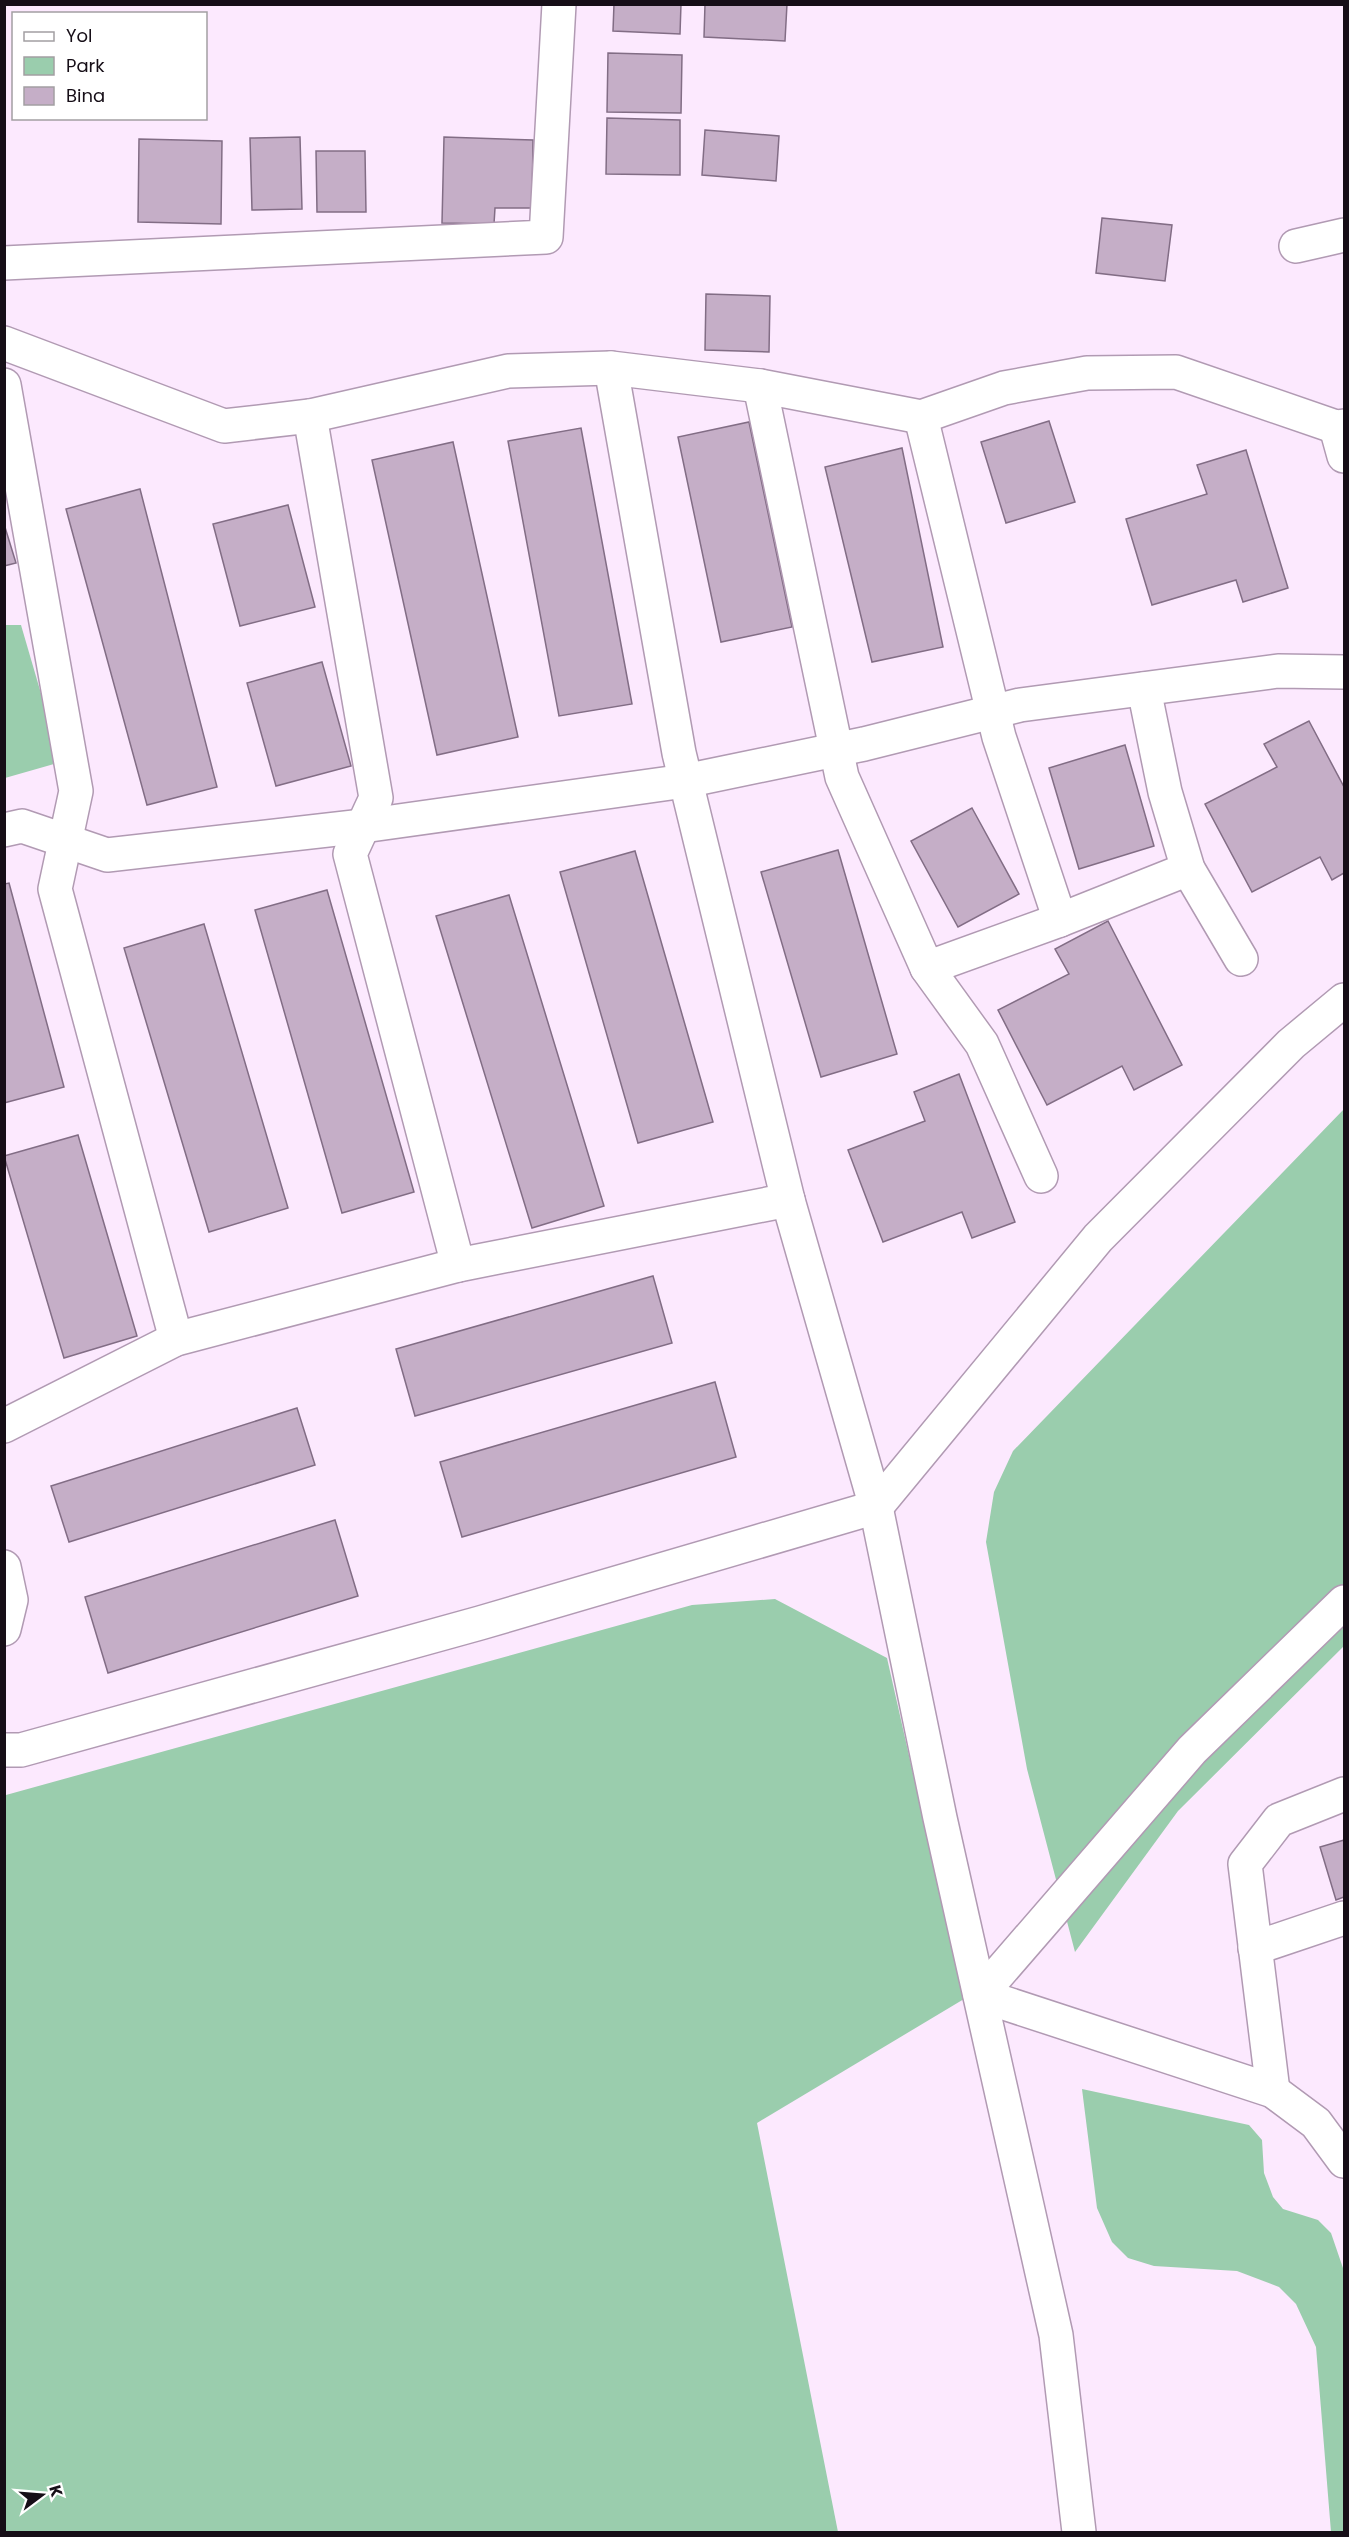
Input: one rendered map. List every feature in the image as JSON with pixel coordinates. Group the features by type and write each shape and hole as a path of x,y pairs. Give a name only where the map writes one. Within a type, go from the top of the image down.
{"street":[{"path":"4,263 546,237 559,4"},
{"path":"1296,246 1344,234"},
{"path":"4,343 224,426 310,416 508,371 611,368 760,386 921,417 1004,388 1077,375 1176,372 1342,436"},
{"path":"611,368 685,781 788,1200 876,1507 939,1818 1056,2335 1079,2532"},
{"path":"4,385 76,791 55,889 176,1339"},
{"path":"760,386 842,777 927,969 982,1044 1041,1176"},
{"path":"310,416 376,798 350,854 458,1264"},
{"path":"921,417 999,737 1060,920"},
{"path":"4,830 22,826 107,855 363,826 685,781 835,749 1020,705 1278,671 1344,672"},
{"path":"1144,689 1165,792 1188,869 1241,959"},
{"path":"927,969 1060,920 1188,869"},
{"path":"4,1750 21,1750 480,1623 876,1507 1098,1238 1291,1044 1344,1000"},
{"path":"4,1426 176,1339 458,1264 788,1200"},
{"path":"4,1567 11,1600 4,1629"},
{"path":"980,1995 1192,1750 1344,1602"},
{"path":"1273,2091 1245,1864 1279,1820 1344,1794"},
{"path":"1255,1948 1344,1918"},
{"path":"980,1995 1273,2091 1316,2123 1344,2161"}],"green space":[{"path":"5,625 21,625 61,762 5,778"},
{"path":"1344,1109 1344,1646 1178,1811 1075,1952 1027,1769 986,1542 994,1492 1013,1451"},
{"path":"775,1599 887,1658 964,1999 757,2123 838,2532 5,2532 6,1795 692,1605"},
{"path":"1082,2089 1249,2125 1262,2140 1264,2173 1273,2197 1283,2209 1318,2220 1331,2233 1344,2271 1344,2532 1331,2532 1316,2347 1296,2304 1279,2287 1237,2271 1154,2266 1128,2258 1112,2242 1097,2208"}],"building":[{"path":"614,4 681,4 680,34 613,31"},
{"path":"705,4 787,4 785,41 704,37"},
{"path":"608,53 682,55 681,113 607,112"},
{"path":"607,118 680,120 680,175 606,174"},
{"path":"705,130 779,136 776,181 702,175"},
{"path":"300,137 302,209 252,210 250,138"},
{"path":"444,137 533,140 532,208 495,208 494,224 442,223"},
{"path":"139,139 222,141 221,224 138,222"},
{"path":"316,151 365,151 366,212 317,212"},
{"path":"1102,218 1172,225 1165,281 1096,273"},
{"path":"706,294 770,296 769,352 705,350"},
{"path":"1049,421 1075,502 1006,523 981,442"},
{"path":"749,422 792,627 721,642 678,437"},
{"path":"581,428 632,704 559,716 508,441"},
{"path":"453,442 518,737 437,755 372,460"},
{"path":"902,448 943,647 872,662 825,467"},
{"path":"1246,450 1288,588 1243,602 1236,580 1152,605 1126,519 1207,494 1197,465"},
{"path":"140,489 217,787 147,805 66,509"},
{"path":"288,505 315,607 240,626 213,524"},
{"path":"4,524 16,563 4,566"},
{"path":"322,662 351,766 276,786 247,683"},
{"path":"1309,721 1344,787 1344,873 1332,880 1320,857 1252,892 1205,804 1277,767 1264,744"},
{"path":"1125,745 1154,846 1079,869 1049,768"},
{"path":"972,808 1019,894 958,927 911,841"},
{"path":"838,850 897,1054 821,1077 761,872"},
{"path":"635,851 713,1122 638,1143 560,872"},
{"path":"9,883 64,1087 4,1103 4,884"},
{"path":"327,890 414,1192 342,1213 255,910"},
{"path":"509,895 604,1206 532,1228 436,916"},
{"path":"1108,921 1182,1065 1134,1090 1122,1066 1047,1105 998,1010 1069,974 1055,949"},
{"path":"204,924 288,1208 209,1232 124,948"},
{"path":"959,1074 1015,1222 972,1238 962,1212 883,1242 848,1150 925,1121 914,1092"},
{"path":"78,1135 137,1336 64,1358 4,1156"},
{"path":"653,1276 672,1343 415,1416 396,1349"},
{"path":"715,1382 736,1457 462,1537 440,1462"},
{"path":"297,1408 315,1465 69,1542 51,1486"},
{"path":"335,1520 358,1596 108,1673 85,1597"},
{"path":"1344,1840 1344,1897 1336,1900 1320,1847"}]}
